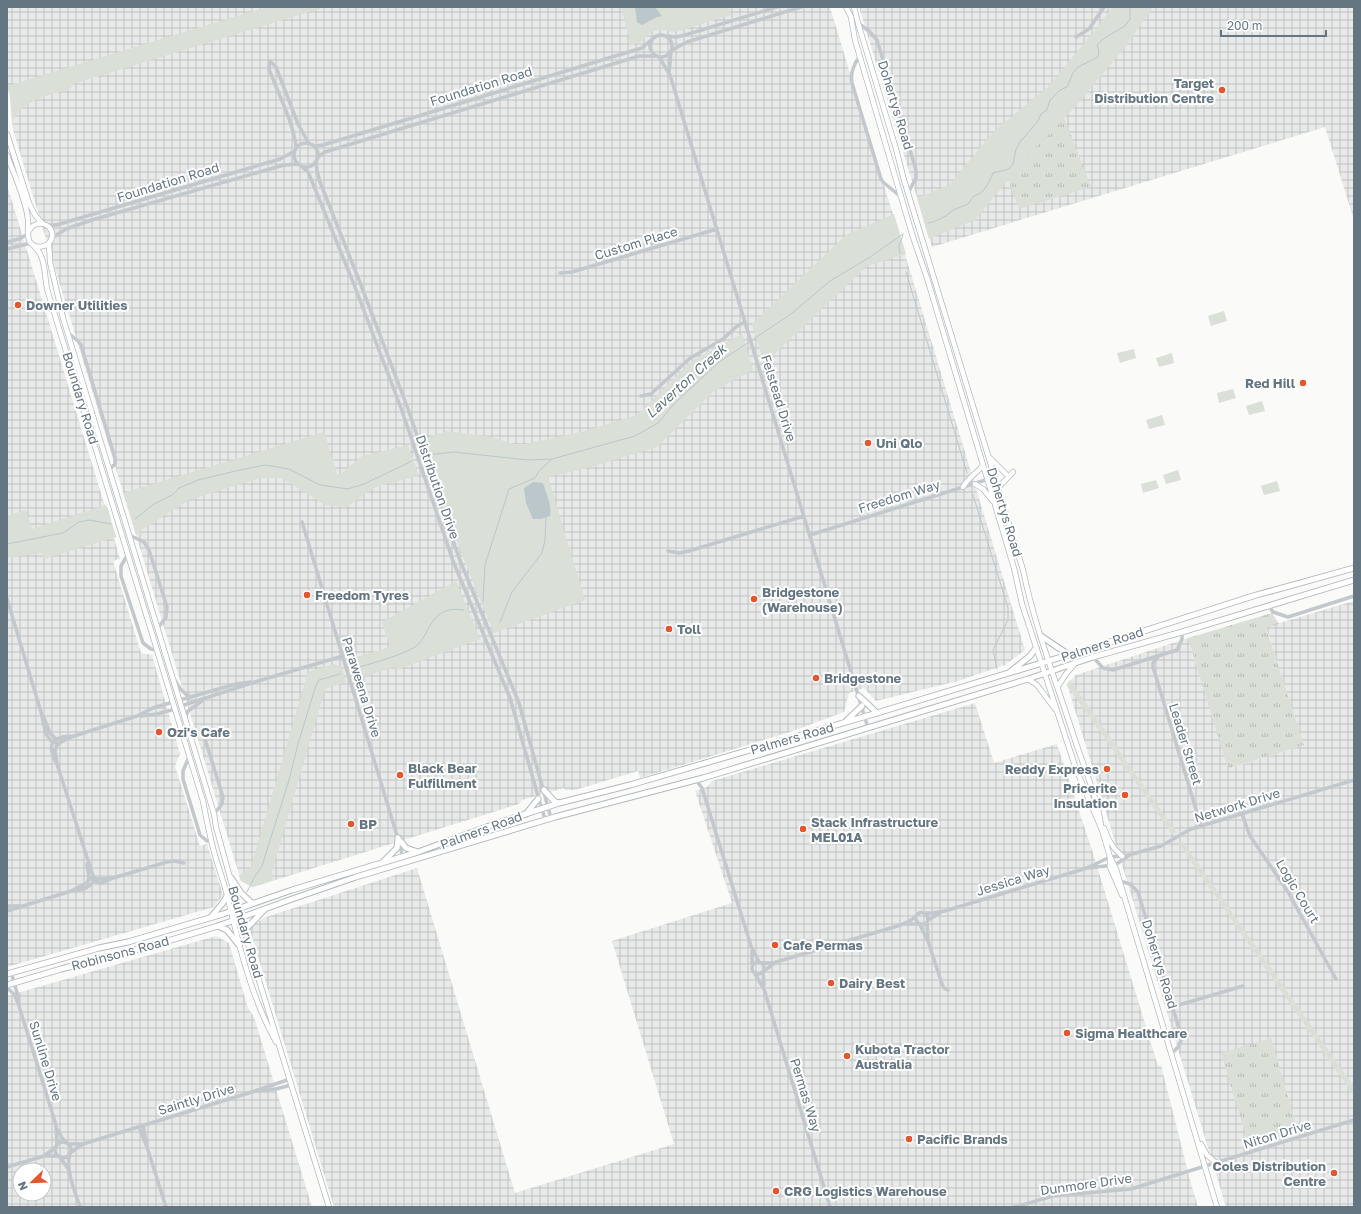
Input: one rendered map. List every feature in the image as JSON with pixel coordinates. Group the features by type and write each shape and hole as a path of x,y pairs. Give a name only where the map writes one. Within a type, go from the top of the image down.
{"highway":[{"name":"Palmers Road","path":"231,911 252,903 403,857 542,808 630,785 877,713 1041,664 1238,601 1354,568"},
{"name":"Palmers Road","path":"233,921 342,882 551,818 704,778 1028,679 1076,662 1182,632 1354,580"},
{"path":"1041,636 1069,655"},
{"path":"1010,673 1030,656 1036,648"},
{"path":"859,696 877,713"},
{"path":"844,722 856,713 862,706"},
{"path":"544,790 555,802 559,803"},
{"path":"526,814 538,799"},
{"path":"398,838 406,848 418,852"},
{"path":"382,863 397,848 398,838"},
{"path":"230,878 241,893 252,903"},
{"path":"210,918 227,896"},
{"path":"245,930 265,909"},
{"name":"Robinsons Road","path":"9,973 99,948 128,942 231,911"},
{"name":"Robinsons Road","path":"7,987 15,983 61,969 162,943 233,921"},
{"path":"218,926 227,930 239,945"}],"main road":[{"name":"Dohertys Road","path":"846,7 901,197 927,278 1014,568 1022,604 1076,769 1102,830"},
{"name":"Dohertys Road","path":"854,7 908,193 989,456 1041,636 1092,789 1110,857 1127,907"},
{"path":"7,134 29,204 35,215 51,231 50,240 43,246 40,247 32,244 29,239 28,218 7,155"},
{"path":"28,233 35,224 44,224"},
{"name":"Boundary Road","path":"50,240 50,262 67,332 180,700 214,814 216,827 241,918 329,1207"},
{"name":"Boundary Road","path":"32,244 39,250 43,259 47,289 203,801 212,842 239,945 264,1016 280,1049"},
{"path":"989,456 1006,474"},
{"path":"962,487 966,480 977,473 983,465"},
{"path":"102,471 110,469"},
{"path":"998,488 1013,472"},
{"path":"975,484 983,489 994,502"},
{"path":"157,650 161,639"},
{"path":"1058,686 1076,662"},
{"path":"1028,679 1037,685 1058,713"},
{"path":"173,702 180,700"},
{"path":"175,709 181,706"},
{"path":"1100,819 1110,842 1115,850 1122,856"},
{"path":"212,842 215,837 216,827"},
{"name":"Dohertys Road","path":"1113,866 1120,881 1217,1207"},
{"path":"264,1016 267,1015 267,1006"},
{"path":"1184,1097 1191,1109 1202,1147 1207,1155 1216,1163"}],"street":[{"path":"777,7 676,37 660,34 651,40 650,47 652,53 657,56 666,56 671,51 686,42 801,7"},
{"path":"1076,37 1089,29 1104,7"},
{"name":"Dohertys Road","path":"858,23 870,31 877,40 916,170 916,178 908,193"},
{"path":"713,26 715,33"},
{"path":"667,36 672,42 671,51"},
{"name":"Foundation Road","path":"315,146 323,145 642,48 651,40"},
{"name":"Felstead Drive","path":"670,75 671,51"},
{"name":"Foundation Road","path":"317,159 325,152 639,56 657,56"},
{"name":"Felstead Drive","path":"657,56 670,75 868,728"},
{"name":"Dohertys Road","path":"860,56 854,66 851,76 852,83 881,179 901,197"},
{"path":"296,147 292,127 269,69 270,61 276,67 298,124 308,142 315,146 318,153 317,159 310,166 301,166 297,164 293,156 293,152 301,143 308,142"},
{"path":"430,112 432,119"},
{"path":"382,127 384,134"},
{"name":"Foundation Road","path":"44,224 56,225 280,159 293,152"},
{"name":"Distribution Drive","path":"317,159 316,171 414,426 463,568 522,712 551,818"},
{"name":"Foundation Road","path":"50,240 66,229 92,220 284,165 297,164"},
{"name":"Distribution Drive","path":"301,166 308,172 311,178 353,282 408,429 457,571 510,698 538,799 546,820"},
{"path":"90,215 92,220"},
{"name":"Custom Place","path":"560,272 572,272 717,229"},
{"path":"7,242 18,239 28,233"},
{"path":"7,249 32,244"},
{"path":"353,282 359,280"},
{"path":"641,396 652,394 689,359 723,339 736,326 745,322"},
{"path":"67,332 81,345 115,458 115,464 110,469"},
{"path":"394,392 400,389"},
{"path":"408,429 414,426"},
{"name":"Freedom Way","path":"810,535 995,477"},
{"path":"668,551 678,553 689,551 804,516"},
{"name":"Paraweena Drive","path":"302,522 398,838 403,857 402,864"},
{"path":"129,535 144,542 149,550 167,607 166,617 158,628"},
{"path":"445,537 451,535"},
{"path":"128,554 121,566 121,576 143,643 151,649 157,650"},
{"path":"457,571 463,568"},
{"path":"1269,606 1276,613 1288,617 1354,596"},
{"path":"7,599 41,712 46,734 58,744"},
{"path":"1093,657 1103,668 1113,670 1177,650 1182,639 1182,632"},
{"path":"486,642 493,639"},
{"path":"181,706 343,656"},
{"path":"1143,661 1153,667 1155,659 1158,657"},
{"name":"Leader Street","path":"1153,667 1201,826"},
{"path":"172,676 182,692 186,696 191,697"},
{"path":"180,700 236,684 258,681"},
{"path":"185,718 188,712 206,698"},
{"path":"57,764 55,750 58,744 74,736 137,716 156,707 173,702"},
{"path":"137,716 157,714 175,709"},
{"path":"515,714 522,712"},
{"path":"182,732 192,729 202,733 222,797 222,804 214,814"},
{"path":"520,731 527,729"},
{"path":"54,740 67,736 74,736"},
{"path":"7,911 71,891 86,888 91,885 94,879 57,764 51,751 54,740"},
{"path":"523,744 531,742"},
{"path":"190,757 183,772 183,779 200,835 212,842"},
{"path":"702,788 704,778"},
{"path":"696,780 702,788 751,946 753,961 752,970 755,974 759,975 776,962"},
{"name":"Network Drive","path":"1110,857 1129,855 1161,846 1191,829 1354,780"},
{"name":"Logic Court","path":"1242,814 1250,836 1288,892 1336,979"},
{"name":"Network Drive","path":"1113,866 1129,855"},
{"path":"403,857 410,862"},
{"name":"Jessica Way","path":"925,913 945,911 1087,868 1110,857"},
{"path":"71,891 85,884 89,878 87,860"},
{"path":"89,878 102,883 113,878 170,861 184,863"},
{"name":"Jessica Way","path":"1087,868 1113,866"},
{"name":"Dohertys Road","path":"1120,881 1130,884 1138,892 1182,1039 1177,1050 1171,1054"},
{"path":"7,906 21,906"},
{"name":"Jessica Way","path":"928,921 945,911"},
{"path":"752,966 754,963 776,962 901,925 911,920 920,912 925,913 928,916 928,941"},
{"path":"916,916 916,920 920,924 928,941 942,984 944,988 948,990"},
{"path":"901,925 925,924 928,921"},
{"path":"751,946 760,962 764,965 763,972"},
{"name":"Permas Way","path":"763,972 764,989 830,1207"},
{"name":"Sunline Drive","path":"9,973 15,983 18,1003"},
{"name":"Permas Way","path":"755,974 764,989"},
{"path":"1172,1007 1243,986"},
{"name":"Sunline Drive","path":"7,987 14,994 18,1003 56,1125 62,1138 67,1143"},
{"name":"Saintly Drive","path":"70,1153 83,1144 255,1092 290,1078"},
{"name":"Saintly Drive","path":"255,1092 276,1090 291,1085"},
{"name":"Niton Drive","path":"1205,1166 1354,1120"},
{"name":"Sunline Drive","path":"56,1125 57,1146"},
{"name":"Saintly Drive","path":"141,1126 147,1140 147,1147 166,1207"},
{"path":"44,1156 62,1142 67,1143 70,1148 70,1173 80,1207"},
{"name":"Saintly Drive","path":"67,1143 83,1144"},
{"path":"57,1146 56,1152 70,1173"},
{"path":"7,1167 44,1156 66,1157 70,1153"},
{"name":"Dunmore Drive","path":"1015,1207 1053,1196 1131,1190 1205,1166"}],"shaded area":[{"path":"7,7 830,7 1025,650 1005,665 958,681 876,701 864,688 849,693 844,712 790,732 640,778 638,771 575,790 565,790 564,788 522,800 519,804 253,887 241,881 13,130 10,96 7,86"},
{"path":"635,7 655,7 662,16 642,25 637,22"},
{"path":"859,7 1354,7 1354,220 1325,127 932,247"},
{"path":"7,185 104,503 108,509 116,537 114,538 120,559 113,561 141,653 152,655 180,754 175,766 200,846 207,844 223,895 214,907 7,967"},
{"path":"533,482 543,483 549,503 550,516 541,519 533,519 526,503 524,488"},
{"path":"1354,601 1354,1207 1226,1207 1067,684 1076,675 1188,638 1229,769 1303,745 1266,627"},
{"path":"975,703 994,763 1057,744 1093,853 1158,1066 1161,1065 1198,1207 334,1207 250,930 254,924 266,917 417,868 515,1193 674,1144 612,941 732,903 695,791 707,787 712,781"},
{"path":"216,936 229,943 248,1008 254,1017 312,1207 7,1207 7,996"}],"green space":[{"path":"267,7 325,7 73,84 70,89 45,96 30,103 17,114 12,121 10,96 7,86"},
{"path":"621,7 729,7 731,15 675,32 655,30 642,41 631,46"},
{"path":"1112,7 1153,7 1126,46 1074,108 1026,158 975,220 929,239 917,198 949,185 994,131 1048,87 1100,24"},
{"path":"1064,118 1091,187 1019,209 1008,179"},
{"path":"894,214 906,254 867,266 764,364 752,324 846,235"},
{"path":"1224,311 1227,321 1211,326 1208,316"},
{"path":"742,334 753,370 715,390 657,447 591,467 548,477 585,600 494,633 463,558 422,439 447,431 492,437 513,444 526,444 585,431 637,415 693,360"},
{"path":"1134,349 1136,358 1120,363 1117,353"},
{"path":"1172,353 1174,363 1159,367 1156,358"},
{"path":"1233,389 1236,398 1219,403 1217,393"},
{"path":"1262,401 1265,411 1249,415 1246,406"},
{"path":"1162,415 1165,425 1149,429 1146,420"},
{"path":"324,432 338,476 362,456 408,445 419,476 372,489 347,507 325,505 282,478 260,478 189,500 140,531 142,536 136,534 123,493"},
{"path":"1178,470 1181,480 1166,484 1163,475"},
{"path":"1156,480 1159,488 1143,493 1141,484"},
{"path":"1277,481 1280,491 1264,495 1261,486"},
{"path":"106,505 116,537 44,559 42,553 7,558 7,516 26,510 32,529"},
{"path":"456,581 480,639 397,670 395,667 356,679 350,659 390,647 382,622"},
{"path":"1272,613 1279,624 1266,628 1304,745 1228,769 1188,638"},
{"path":"334,664 342,668 346,682 325,689 272,872 273,880 253,887 241,881 239,876 251,867 308,672"},
{"path":"1070,680 1176,832 1172,834 1067,685"},
{"path":"1183,842 1354,1087 1354,1096 1179,844"},
{"path":"1271,1038 1298,1131 1249,1146 1221,1053"}],"waterway":[{"name":"Laverton Creek","path":"928,223 946,216 953,210 968,204 974,196 978,195 984,190 993,173 1009,169 1013,164 1016,149 1020,142 1038,121 1041,114 1047,110 1050,100 1060,90 1067,87 1073,73 1078,67 1098,57 1099,51 1097,45 1103,39 1125,26 1130,19 1130,7"},
{"name":"Laverton Creek","path":"752,340 791,314 830,281 870,257 903,234"},
{"path":"900,254 899,246 903,235"},
{"path":"906,272 967,473"},
{"name":"Laverton Creek","path":"428,455 453,452 528,460 552,459 635,436 658,423 674,404 719,362 749,342"},
{"path":"483,602 485,565 509,489 535,478 539,471 551,460"},
{"name":"Laverton Creek","path":"135,519 154,504 172,495 179,488 198,480 240,470 265,465 289,469 320,485 348,489 364,484 412,461"},
{"path":"973,495 1008,608 1008,620 993,650 997,669"},
{"path":"500,622 512,592 542,553 545,540 546,517"},
{"name":"Laverton Creek","path":"7,544 63,533 79,522 89,520 111,524"},
{"path":"356,668 408,651 421,641 433,621 440,614 450,610 464,610"},
{"path":"247,892 262,866 289,780 316,685 319,680 340,674"}],"place":[{"name":"Target Distribution Centre","path":"1222,90"},
{"name":"Downer Utilities","path":"18,305"},
{"name":"Red Hill","path":"1303,383"},
{"name":"Uni Qlo","path":"868,443"},
{"name":"Freedom Tyres","path":"307,595"},
{"name":"Bridgestone (Warehouse)","path":"754,599"},
{"name":"Toll","path":"669,629"},
{"name":"Bridgestone","path":"816,678"},
{"name":"Ozi's Cafe","path":"159,732"},
{"name":"Reddy Express","path":"1107,769"},
{"name":"Black Bear Fulfillment","path":"400,775"},
{"name":"Pricerite Insulation","path":"1125,795"},
{"name":"BP","path":"351,824"},
{"name":"Stack Infrastructure MEL01A","path":"803,829"},
{"name":"Cafe Permas","path":"775,945"},
{"name":"Dairy Best","path":"831,983"},
{"name":"Sigma Healthcare","path":"1067,1033"},
{"name":"Kubota Tractor Australia","path":"847,1056"},
{"name":"Pacific Brands","path":"909,1139"},
{"name":"Coles Distribution Centre","path":"1334,1173"},
{"name":"CRG Logistics Warehouse","path":"776,1191"}]}
